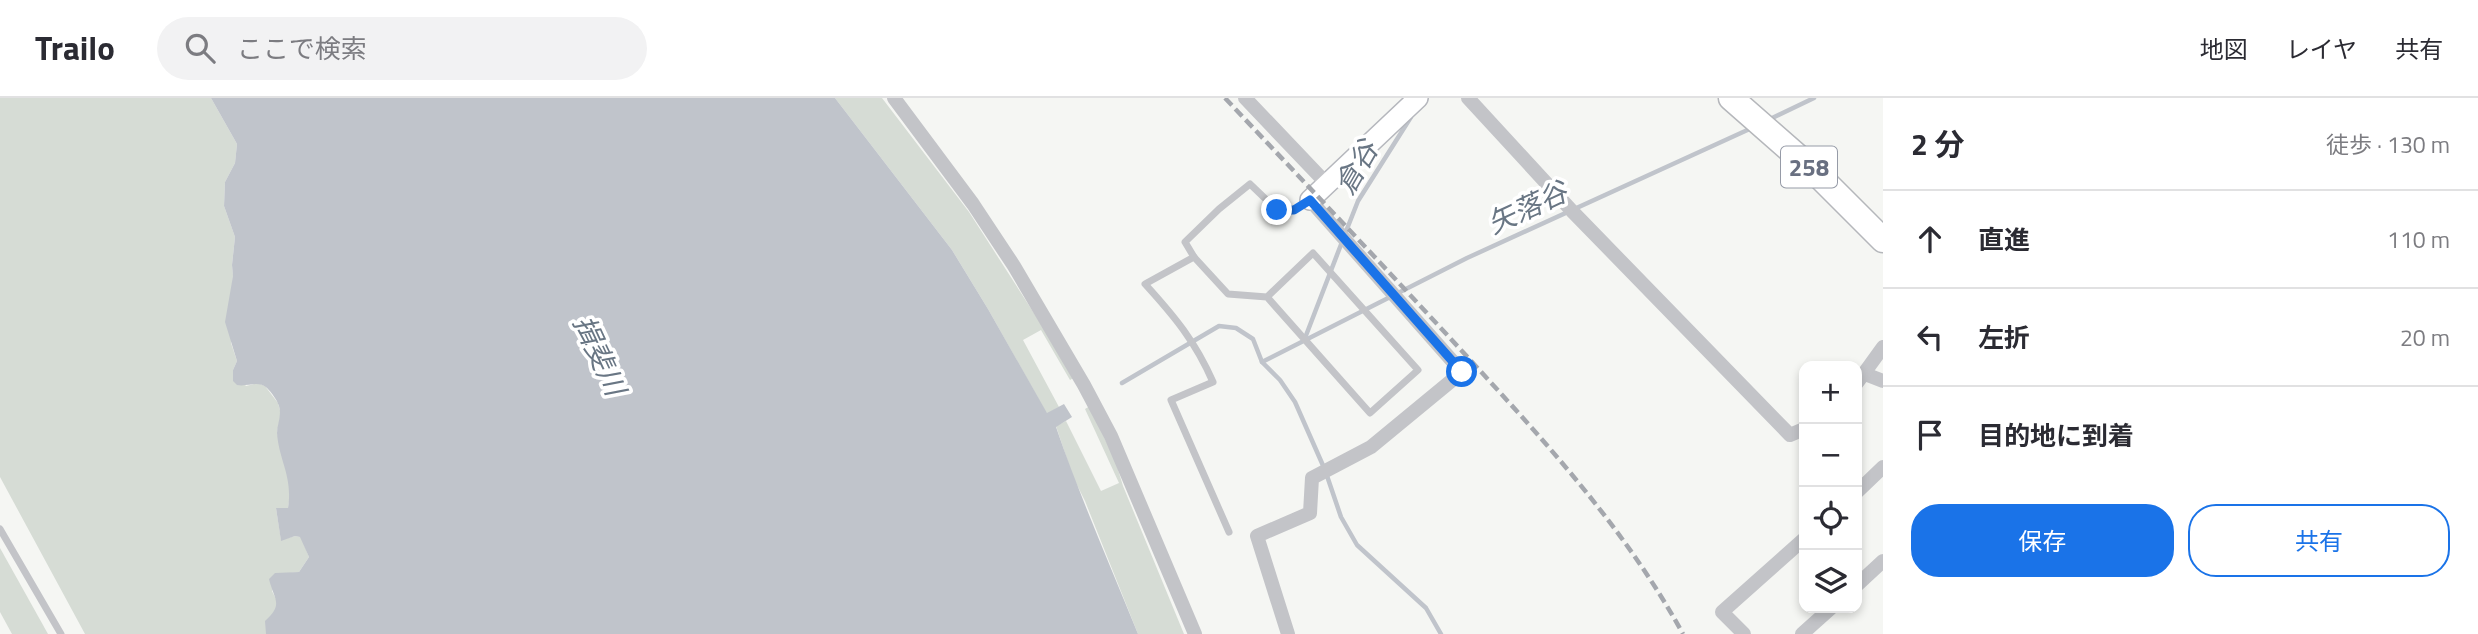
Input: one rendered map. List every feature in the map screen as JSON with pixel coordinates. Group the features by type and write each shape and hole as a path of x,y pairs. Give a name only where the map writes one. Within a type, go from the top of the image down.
{"highway":[{"name":"258","path":"1731,98 1812,169 1883,240"}],"street":[{"path":"894,98 973,204 1014,266 1084,384 1111,436 1195,634"},
{"path":"1245,98 1326,183"},
{"path":"1288,634 1257,536 1310,513 1312,478 1371,447 1462,372 1310,200 1418,98"},
{"path":"1468,98 1572,211 1790,435 1799,431"},
{"path":"1862,378 1883,347"},
{"path":"1862,379 1883,382"},
{"path":"1859,487 1883,467"},
{"path":"1744,634 1723,612 1799,544"},
{"path":"1862,580 1883,561"},
{"path":"1802,634 1825,613"}],"lane":[{"path":"1267,297 1313,253 1418,370 1370,413 1267,297 1227,294 1185,242 1250,184 1277,210 1294,210 1310,200"},
{"path":"1195,257 1145,284 1183,327 1200,353 1213,383 1171,400 1229,532"},
{"path":"0,529 61,634"}],"shaded area":[{"path":"0,98 211,98 237,144 235,163 225,182 224,206 235,237 231,343 237,361 233,370 246,386 258,383 265,386 278,403 281,414 277,432 291,489 288,508 276,508 281,540 301,537 309,557 299,572 280,574 272,591 278,603 266,634 85,634 0,477"},
{"path":"835,98 882,98 969,212 1075,377 1070,380 1041,330 1023,340 1059,407 1047,414 952,250"},
{"path":"1090,406 1116,463 1184,634 1138,634 1073,477 1056,426 1066,421 1101,491 1119,483 1085,409"},
{"path":"0,548 48,634 12,634 0,612"}],"water":[{"name":"揖斐川","path":"211,98 835,98 952,250 1047,413 1064,404 1072,417 1056,427 1138,634 266,634 265,621 276,606 269,579 275,573 299,572 309,557 300,537 281,541 276,508 288,508 289,487 277,433 280,413 278,404 264,386 237,385 233,381 233,370 237,361 225,322 233,276 235,237 224,206 225,182 235,163 237,144"}],"waterway":[{"name":"矢落谷","path":"1768,120 1814,98"},
{"name":"倉谷","path":"1345,234 1358,201 1411,117"},
{"name":"矢落谷","path":"1262,362 1467,258 1754,127"},
{"name":"倉谷","path":"1305,338 1342,242"},
{"path":"1122,383 1219,326 1236,328 1253,339 1262,362 1280,380 1295,402 1325,470 1341,517 1357,545 1426,608 1441,634"}],"railway":[{"path":"1225,98 1432,318 1552,451 1635,557 1683,634"}],"route":[{"path":"1277,210 1294,210 1310,200 1462,372"}]}
